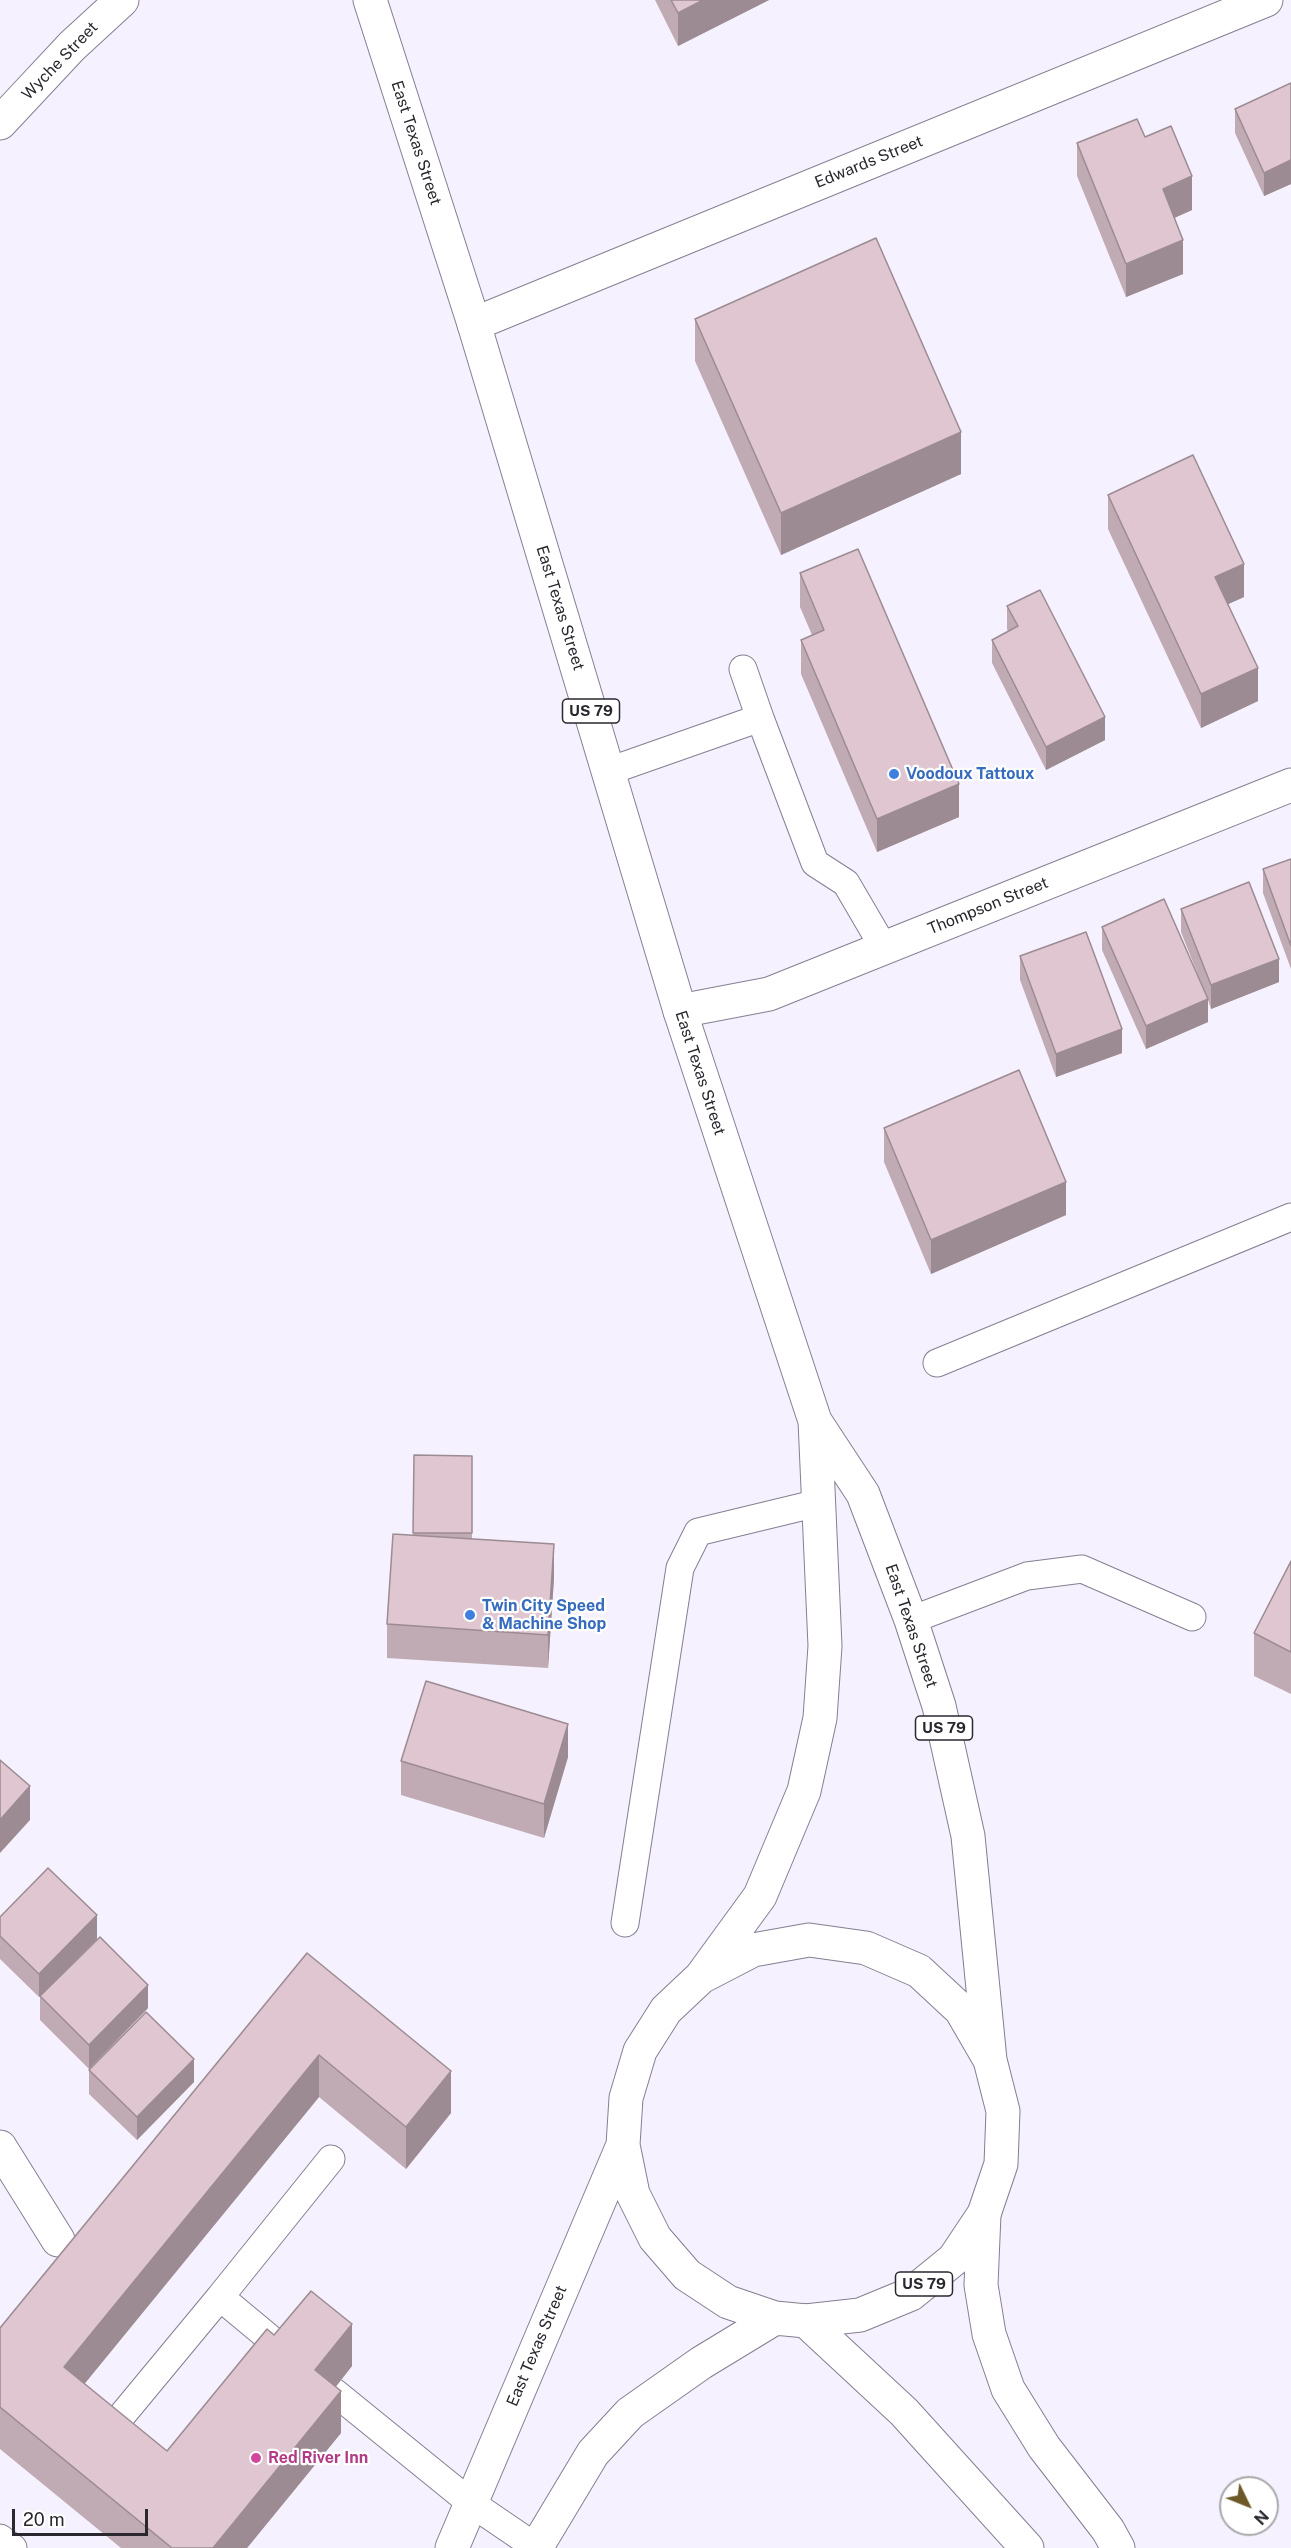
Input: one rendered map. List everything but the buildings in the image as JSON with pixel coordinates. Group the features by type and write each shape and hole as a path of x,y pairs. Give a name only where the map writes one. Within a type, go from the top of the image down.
{"main road":[{"name":"Wyche Street","path":"0,123 72,46 122,0"},
{"name":"East Texas Street","path":"370,0 474,324 680,1011 815,1421 863,1494 911,1620 939,1706 968,1836 990,2060 1003,2111 1001,2164 984,2214 954,2259 911,2294 860,2315 791,2319 728,2302 687,2275 655,2238 633,2194 623,2145 626,2098 640,2051 666,2010 701,1977 760,1896 804,1791 820,1718 825,1646 815,1421"},
{"name":"Edwards Street","path":"474,324 1266,0"},
{"name":"Thompson Street","path":"680,1011 769,994 1291,785"},
{"name":"East Texas Street","path":"701,1977 753,1950 809,1940 866,1948 919,1971 961,2010 990,2060"},
{"name":"East Texas Street","path":"452,2548 623,2145"},
{"path":"0,2147 58,2240"},
{"path":"984,2214 981,2285 989,2334 1008,2389 1044,2447 1108,2530 1118,2548"},
{"name":"East Texas Street","path":"536,2548 593,2453 630,2413 701,2363 791,2319"},
{"path":"791,2319 904,2412 1027,2548"}],"lane":[{"path":"743,669 815,863 846,883 885,948"},
{"path":"609,771 760,718"},
{"path":"938,1364 1291,1217"},
{"path":"625,1923 680,1568 698,1532 818,1503"},
{"path":"911,1620 1027,1576 1082,1569 1192,1617"},
{"path":"114,2425 331,2159"},
{"path":"220,2297 291,2356"},
{"path":"333,2391 471,2503 536,2548"},
{"path":"0,2538 13,2548"}],"place":[{"name":"Voodoux Tattoux","path":"894,774"},
{"name":"Twin City Speed & Machine Shop","path":"470,1615"},
{"name":"Red River Inn","path":"256,2458"}]}
